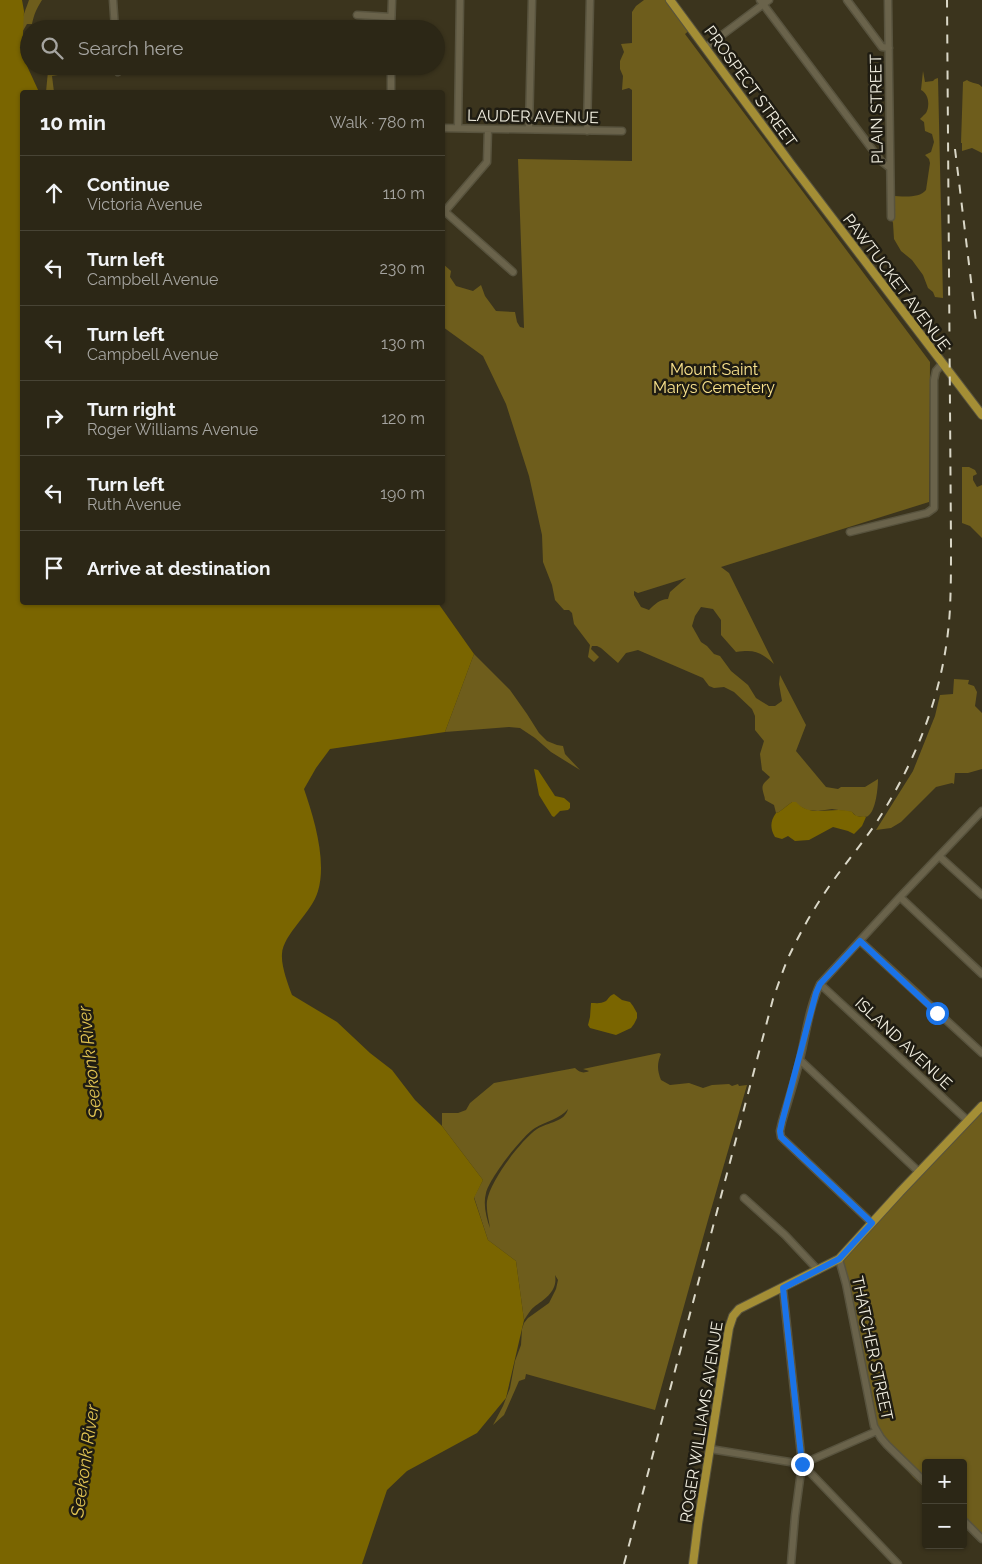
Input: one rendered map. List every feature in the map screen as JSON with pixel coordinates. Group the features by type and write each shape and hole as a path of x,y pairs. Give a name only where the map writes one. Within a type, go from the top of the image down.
{"main road":[{"name":"PROSPECT STREET","path":"670,0 791,164"},
{"name":"PAWTUCKET AVENUE","path":"791,164 982,415"},
{"name":"ROGER WILLIAMS AVENUE","path":"693,1564 729,1328 733,1316 739,1310 839,1259 982,1106"}],"street":[{"path":"113,0 114,20"},
{"path":"357,15 391,17 392,0"},
{"path":"458,128 460,0"},
{"path":"529,129 532,0"},
{"path":"587,131 590,0"},
{"path":"847,0 882,47 889,48"},
{"name":"PLAIN STREET","path":"888,0 890,217"},
{"path":"706,47 764,1 881,161 890,168"},
{"path":"391,75 391,90"},
{"name":"LAUDER AVENUE","path":"445,128 622,131"},
{"path":"445,209 487,162 488,129"},
{"path":"445,211 514,272"},
{"path":"850,532 927,512 934,508 934,380 936,371 942,364"},
{"path":"872,1223 781,1137 782,1122 800,1060 808,1021 820,984 981,813"},
{"path":"939,856 982,895"},
{"path":"900,897 982,974"},
{"path":"860,941 982,1053"},
{"name":"ISLAND AVENUE","path":"820,984 968,1121"},
{"path":"800,1060 919,1172"},
{"path":"744,1198 785,1235 818,1270"},
{"name":"THATCHER STREET","path":"839,1259 846,1284 872,1419 877,1431 887,1444 922,1479"},
{"path":"783,1288 802,1464 791,1561 797,1564"},
{"path":"710,1449 802,1464 877,1431"},
{"path":"802,1464 898,1564"},
{"path":"967,1524 982,1539"}],"green space":[{"path":"29,0 42,0 33,20 23,20"},
{"name":"Mount Saint Marys Cemetery","path":"644,0 670,0 691,29 685,34 930,362 929,502 721,567 729,573 774,664 757,652 736,652 721,635 721,620 713,609 701,607 695,616 692,626 701,642 714,654 720,656 731,671 748,685 756,698 769,706 775,706 782,701 779,684 780,675 806,725 796,751 826,787 838,789 841,787 865,787 878,779 875,804 867,817 856,816 852,812 832,809 807,810 792,802 776,813 774,805 765,800 763,790 764,784 770,777 762,770 760,754 764,741 755,730 755,716 752,709 734,692 724,687 714,688 709,686 703,678 638,650 626,653 618,663 601,648 592,646 591,649 599,657 594,662 588,657 590,645 574,624 572,613 569,610 564,610 555,600 552,585 543,562 542,535 529,476 506,404 483,356 445,328 445,266 451,271 450,277 456,286 473,291 481,285 485,296 496,311 515,312 517,322 520,327 524,328 518,159 632,161 632,90 629,88 622,90 623,76 620,69 620,61 624,52 621,44 632,43 632,12","holes":["686,578 670,592 668,599 660,601 649,610 641,607 634,595 634,591 638,593"]},
{"path":"20,29 20,50 18,42"},
{"path":"923,71 925,82 938,78 943,298 935,297 912,260 901,251 894,239 891,217 891,196 915,196 926,190 930,163 925,155 931,152 934,142 932,134 925,131 924,122 920,119 926,113 928,104 926,94 921,90"},
{"path":"48,75 60,75 52,76 54,90 46,90"},
{"path":"967,80 982,87 982,153 972,148 962,151 963,82"},
{"path":"962,467 969,467 975,470 977,474 973,476 973,480 977,487 982,485 982,538 970,526 962,523"},
{"path":"474,654 510,690 539,733 547,741 563,746 565,754 580,770 551,752 520,728 509,727 445,732"},
{"path":"954,679 969,680 968,684 974,686 977,692 975,706 982,713 982,769 968,773 955,773 954,784 936,787 901,822 891,828 876,830 913,771 935,716 940,695 953,694"},
{"path":"659,1053 661,1054 658,1067 661,1080 670,1085 689,1083 703,1088 712,1085 747,1085 655,1410 526,1374 525,1379 519,1381 504,1415 493,1425 510,1388 515,1361 521,1345 524,1323 549,1303 558,1280 555,1275 553,1290 533,1308 524,1320 516,1261 488,1240 474,1197 483,1180 442,1126 442,1113 458,1113 466,1110 470,1103 494,1083 575,1068 581,1072 589,1071 583,1069","holes":["568,1109 560,1119 530,1134 500,1172 487,1201 490,1228 485,1210 485,1197 488,1187 499,1168 535,1128 561,1115"]},
{"path":"982,1112 982,1543 967,1529 967,1459 922,1459 922,1485 876,1434 839,1262"}],"water":[{"name":"Seekonk River","path":"0,0 22,0 24,11 24,20 20,20 20,75 31,75 38,90 20,90 20,605 439,605 474,654 445,732 330,749 316,768 304,789 312,813 320,853 321,866 318,891 310,907 287,939 282,959 292,995 337,1022 370,1053 392,1070 415,1100 442,1126 483,1180 474,1198 488,1240 516,1261 524,1320 506,1398 477,1433 407,1471 387,1490 362,1564 0,1564"},
{"path":"534,769 538,770 555,796 564,798 570,803 568,810 560,811 554,817 552,816 539,795"},
{"path":"792,802 796,802 808,810 841,810 866,817 862,826 854,834 833,827 809,840 795,841 788,836 782,839 775,837 771,825 774,816"},
{"path":"614,994 622,1000 630,1002 633,1006 637,1013 634,1024 631,1028 616,1035 590,1028 588,1025 591,1003 604,1002"}],"railway":[{"path":"624,1564 773,999 789,956 814,909 878,820 906,771 928,719 943,665 950,608 951,568 947,0"},
{"path":"955,149 976,322"}],"route":[{"path":"802,1464 783,1288 839,1259 872,1223 781,1137 782,1122 800,1060 816,993 820,984 860,941 937,1013"}]}
